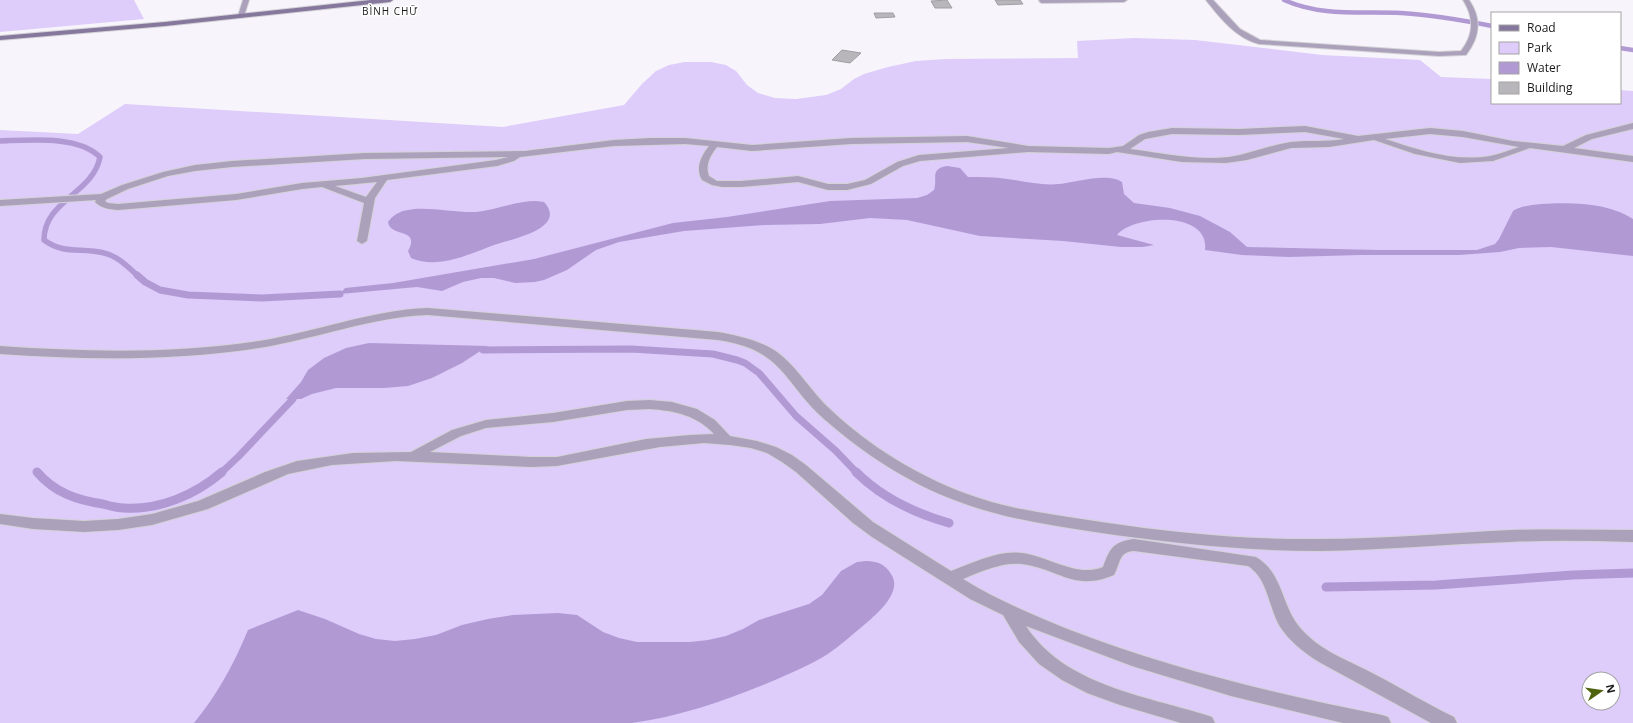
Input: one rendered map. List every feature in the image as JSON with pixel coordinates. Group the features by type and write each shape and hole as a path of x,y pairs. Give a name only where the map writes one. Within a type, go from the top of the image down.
{"street":[{"path":"241,16 246,0"},
{"path":"0,38 241,16 390,0"},
{"path":"1042,1 1124,0"},
{"path":"1209,0 1240,34 1248,39 1259,42 1411,53 1455,53 1463,52 1470,45 1476,32 1472,8 1466,0"},
{"path":"1565,150 1583,139 1596,134 1633,126"},
{"path":"715,144 706,156 703,168 705,178 715,183 741,184 798,179 809,181 820,186 836,187 858,185 868,182 900,164 919,158 1028,149 1118,150 1126,148 1146,136 1172,131 1239,132 1301,129 1318,130 1358,139"},
{"path":"1118,150 1163,157 1218,160 1247,157 1285,146 1329,144 1420,132 1440,132 1530,146 1633,159"},
{"path":"1375,137 1428,155 1466,161 1487,160 1530,146"},
{"path":"0,203 54,198 103,196 151,178 216,165 365,156 518,154 632,142 677,141 738,147 767,148 851,141 967,139 1028,149"},
{"path":"103,196 100,202 102,205 118,207 187,200 242,197 321,184 384,178 497,163 518,154"},
{"path":"362,241 370,202 376,188 384,178"},
{"path":"321,184 370,202"},
{"path":"0,350 103,355 200,352 261,344 386,317 434,312 718,336 751,343 775,357 785,366 808,395 832,417 874,450 909,472 963,498 1007,511 1127,532 1185,539 1276,544 1363,544 1495,536 1633,536"},
{"path":"411,458 436,442 470,428 485,424 538,419 587,410 631,405 670,407 693,412 711,422 726,439"},
{"path":"0,519 39,525 84,527 128,524 178,513 203,505 231,494 256,480 296,466 334,460 411,458 549,462 586,458 650,444 691,439 726,439 757,445 786,457 810,475 856,518 883,537 986,600 1008,610 1097,646 1203,681 1280,701 1382,723"},
{"path":"950,578 1000,560 1012,558 1028,560 1082,575 1097,576 1109,571 1115,553 1118,550 1127,545 1134,544 1251,561 1264,569 1268,575 1281,613 1298,637 1311,648 1326,658 1353,671 1413,706 1448,723"},
{"path":"1008,610 1017,628 1030,645 1047,661 1063,673 1101,691 1206,723"}],"green space":[{"path":"0,0 134,0 144,19 0,32"},
{"path":"1134,38 1195,40 1322,55 1420,60 1441,77 1491,79 1491,104 1621,104 1621,90 1633,91 1633,723 0,723 0,130 78,134 125,104 503,127 624,105 642,84 656,71 669,65 685,62 711,62 726,65 736,71 747,85 758,93 775,98 796,99 826,95 841,89 854,79 864,74 888,67 916,61 946,59 1078,58 1077,41"}],"water":[{"path":"947,166 960,168 968,177 997,178 1046,184 1059,184 1100,178 1116,179 1122,182 1124,194 1134,203 1170,208 1200,216 1230,232 1247,247 1379,250 1477,250 1495,244 1513,211 1519,208 1529,205 1554,203 1590,205 1616,211 1633,219 1633,256 1551,247 1519,248 1500,252 1459,255 1289,257 1242,255 1205,250 1203,237 1196,228 1184,223 1170,220 1154,220 1139,223 1126,228 1117,235 1154,245 1143,247 1121,247 1063,241 980,236 907,220 870,218 820,224 765,225 684,231 619,242 596,250 567,270 544,280 535,282 515,283 494,278 481,278 463,282 442,291 417,287 340,294 345,288 393,283 534,259 673,223 727,217 830,201 917,198 927,195 934,190 936,172 941,167"},
{"path":"521,202 544,202 549,211 549,219 544,225 535,231 466,256 444,261 422,261 411,258 408,251 411,244 411,239 408,235 394,230 390,227 388,222 392,217 402,211 408,210 432,209 476,212"},
{"path":"369,343 488,346 462,363 432,378 408,386 384,388 336,388 312,394 301,399 286,399 301,382 308,370 324,358 346,348"},
{"path":"866,561 880,564 889,571 894,580 892,593 885,605 842,644 816,661 763,685 715,703 666,717 632,723 194,723 224,679 248,630 298,610 325,619 359,634 376,639 395,641 436,635 462,625 488,619 513,615 558,613 577,615 603,632 619,638 637,642 690,642 726,636 759,620 809,604 822,595 841,571 857,562"}],"building":[{"path":"947,0 952,8 935,8 931,1"},
{"path":"995,0 1020,0 1023,4 998,5"},
{"path":"874,13 893,13 895,17 876,18"},
{"path":"842,50 861,53 850,63 832,60"}],"waterway":[{"path":"1284,0 1313,9 1327,11 1413,14 1491,26"},
{"path":"1621,48 1633,50"},
{"path":"0,141 53,140 66,142 91,150 100,157 96,170 88,180 52,215 46,226 44,240 59,248 96,251 109,254 122,262 138,276"},
{"path":"137,275 145,282 160,290 188,295 262,298 340,294"},
{"path":"483,350 631,349 713,354 737,360 745,363 759,373 796,416 836,451 856,472"},
{"path":"221,473 293,399"},
{"path":"37,472 51,485 75,498 124,508 137,508 164,504 200,488 222,472"},
{"path":"856,472 877,490 899,504 949,523"},
{"path":"1326,587 1436,585 1573,575 1633,573"}],"district":[{"name":"BÌNH CHỮ","path":"390,11"}]}
